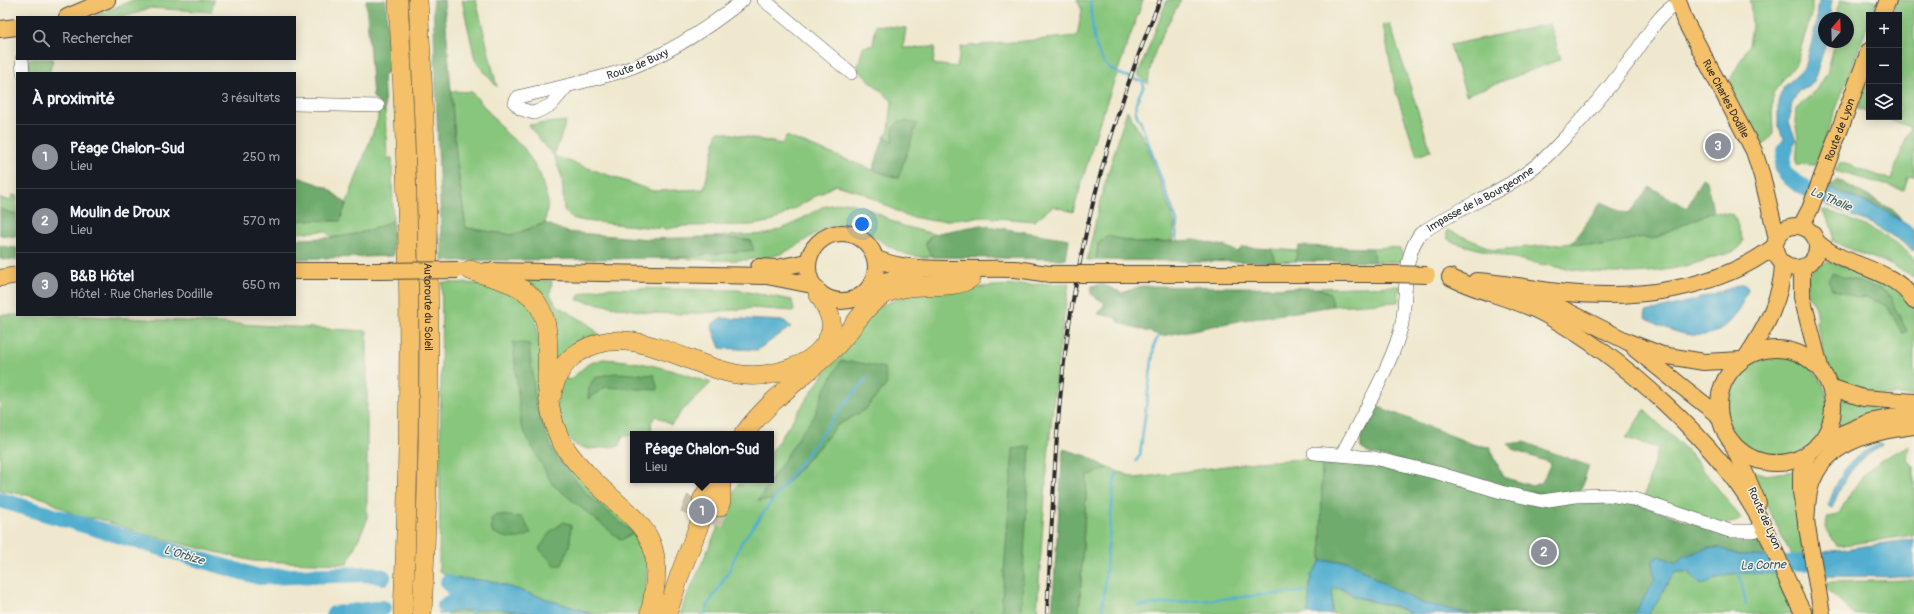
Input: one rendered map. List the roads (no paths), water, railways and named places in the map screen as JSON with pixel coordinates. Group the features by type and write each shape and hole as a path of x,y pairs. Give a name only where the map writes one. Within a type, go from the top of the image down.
{"highway":[{"name":"Autoroute du Soleil","path":"398,0 406,152 410,318 403,614"},
{"name":"Autoroute du Soleil","path":"418,0 425,152 429,318 422,614"},
{"path":"464,270 518,287 531,296 540,308 547,332 547,385 554,423 565,449 589,476 634,517 649,537 657,567 655,614"},
{"path":"747,431 770,403 833,350 873,302 888,292 902,288 919,285 963,283 971,278"},
{"path":"550,403 556,380 568,361 583,349 605,342 622,341 643,344 719,370 737,374 767,374 794,368 815,356 826,344 830,335 832,325 830,312 815,289"},
{"path":"840,342 848,318 858,298"},
{"path":"704,511 698,492 708,483"},
{"path":"655,614 680,574 704,511 717,483"}],"main road":[{"path":"69,16 107,0"},
{"path":"1883,12 1888,0"},
{"name":"Rue Charles Dodille","path":"1678,1 1684,19 1750,141 1759,164 1776,242"},
{"path":"0,29 16,28"},
{"name":"Route de Lyon","path":"1804,231 1811,207 1866,59"},
{"name":"Rue Charles Dodille","path":"1768,200 1780,217 1804,231 1833,254 1898,284 1914,301"},
{"path":"1476,281 1500,282 1552,292 1588,295 1638,294 1688,286 1719,276 1759,257 1776,242 1782,231 1804,231 1817,253 1815,258 1807,266 1802,268 1789,267 1778,259 1776,242"},
{"path":"296,271 464,270 767,276 815,289 827,299 838,302 858,298 866,292 872,284 876,271 875,258 864,241 845,233 830,235 817,243 811,252 807,270 815,289"},
{"path":"875,258 885,263 921,268 1016,269 1034,273 1050,274 1392,274 1450,277 1476,281 1516,291 1541,300 1586,320 1628,342 1662,355 1688,361 1704,362 1744,358 1769,349 1787,350 1803,356 1821,371"},
{"path":"464,270 503,266 776,268 808,262"},
{"path":"1783,264 1782,284 1767,324 1744,358 1732,368 1720,391 1718,403 1719,416 1726,435 1732,443 1751,458 1774,463 1797,459 1813,449 1869,422 1914,413"},
{"path":"1802,268 1804,304 1821,371 1830,387 1832,399 1830,423 1813,449 1801,473 1801,492 1809,546 1815,586 1822,614"},
{"path":"872,284 888,280 1017,277 1034,273"},
{"path":"1450,277 1462,284 1516,301 1545,314 1580,336 1621,366 1661,401 1708,449 1734,480 1764,527 1804,614"},
{"path":"1628,342 1653,365 1719,416"},
{"path":"1830,387 1863,398 1914,402"},
{"path":"1806,525 1813,477 1819,466 1829,456 1861,438 1914,426"},
{"name":"Route de Lyon","path":"1732,443 1808,614"}],"street":[{"name":"Route de Buxy","path":"568,85 551,105 534,113 521,109 515,103 518,97 620,71 662,52 709,26 743,0"},
{"path":"764,0 851,73"},
{"name":"Impasse de la Bourgeonne","path":"1342,454 1387,363 1400,331 1410,254 1415,241 1420,234 1499,190 1536,166 1551,152 1612,83 1631,59 1648,33 1666,12 1678,1"},
{"path":"22,60 23,72"},
{"path":"296,104 378,106"},
{"path":"1314,453 1342,454 1397,463 1501,492 1542,501 1576,496 1610,495 1644,502 1730,531 1754,532 1764,527"}],"water":[{"path":"1819,0 1832,0 1830,12 1818,12 1818,48 1824,48 1814,81 1809,87 1799,90 1792,103 1789,122 1796,140 1790,152 1786,167 1777,174 1775,171 1775,163 1783,140 1778,125 1778,101 1784,87 1805,68 1816,25"},
{"path":"1789,172 1797,178 1812,184 1807,197 1793,190 1781,180"},
{"path":"1826,187 1882,209 1914,229 1914,251 1872,224 1820,202"},
{"path":"1743,284 1746,285 1748,289 1740,307 1731,321 1720,330 1708,334 1695,335 1680,333 1647,319 1645,316 1646,312 1695,300"},
{"path":"721,318 785,321 791,327 757,350 720,348 711,325"},
{"path":"1882,443 1882,446 1864,458 1845,479 1832,508 1828,506 1836,484 1853,460 1871,448"},
{"path":"1914,539 1914,577 1822,576 1818,553"},
{"path":"1707,548 1720,548 1738,555 1771,557 1779,574 1729,574 1702,584 1692,578 1690,572 1676,572 1648,614 1633,614 1637,610 1655,579 1653,561 1659,556 1676,563 1683,557"},
{"path":"1321,561 1349,561 1386,585 1421,603 1469,614 1411,614 1398,607 1356,597 1344,589 1333,588 1331,614 1308,614 1311,575"},
{"path":"451,578 491,581 593,614 539,614 497,609 447,612"}],"waterway":[{"path":"1090,0 1094,39 1101,58 1107,66 1114,71 1143,82 1144,86 1137,100 1135,109 1177,222 1176,238"},
{"name":"La Thalie","path":"1786,148 1783,168 1792,180 1804,187"},
{"path":"1136,461 1140,455 1154,345 1159,335"},
{"path":"705,614 708,605 728,573 741,543 836,415 867,378"},
{"path":"1102,614 1114,482 1117,474"},
{"name":"L'Orbize","path":"0,500 259,577 372,574 383,577"},
{"name":"La Corne","path":"1768,564 1817,562"},
{"path":"1739,572 1746,604"},
{"name":"L'Orbize","path":"448,582 460,598"},
{"path":"1137,606 1312,591"},
{"name":"La Corne","path":"445,606 460,598"},
{"name":"La Corne","path":"334,614 383,608"}],"tunnel":[{"path":"689,515 696,498"},
{"path":"712,524 719,507"}],"railway":[{"path":"1047,614 1058,421 1066,344 1079,266 1087,227 1107,150 1131,75 1160,0"}],"place":[{"name":"B&B Hôtel","path":"1718,146"},
{"name":"Péage Chalon-Sud","path":"702,511"},
{"name":"Moulin de Droux","path":"1544,552"}]}
